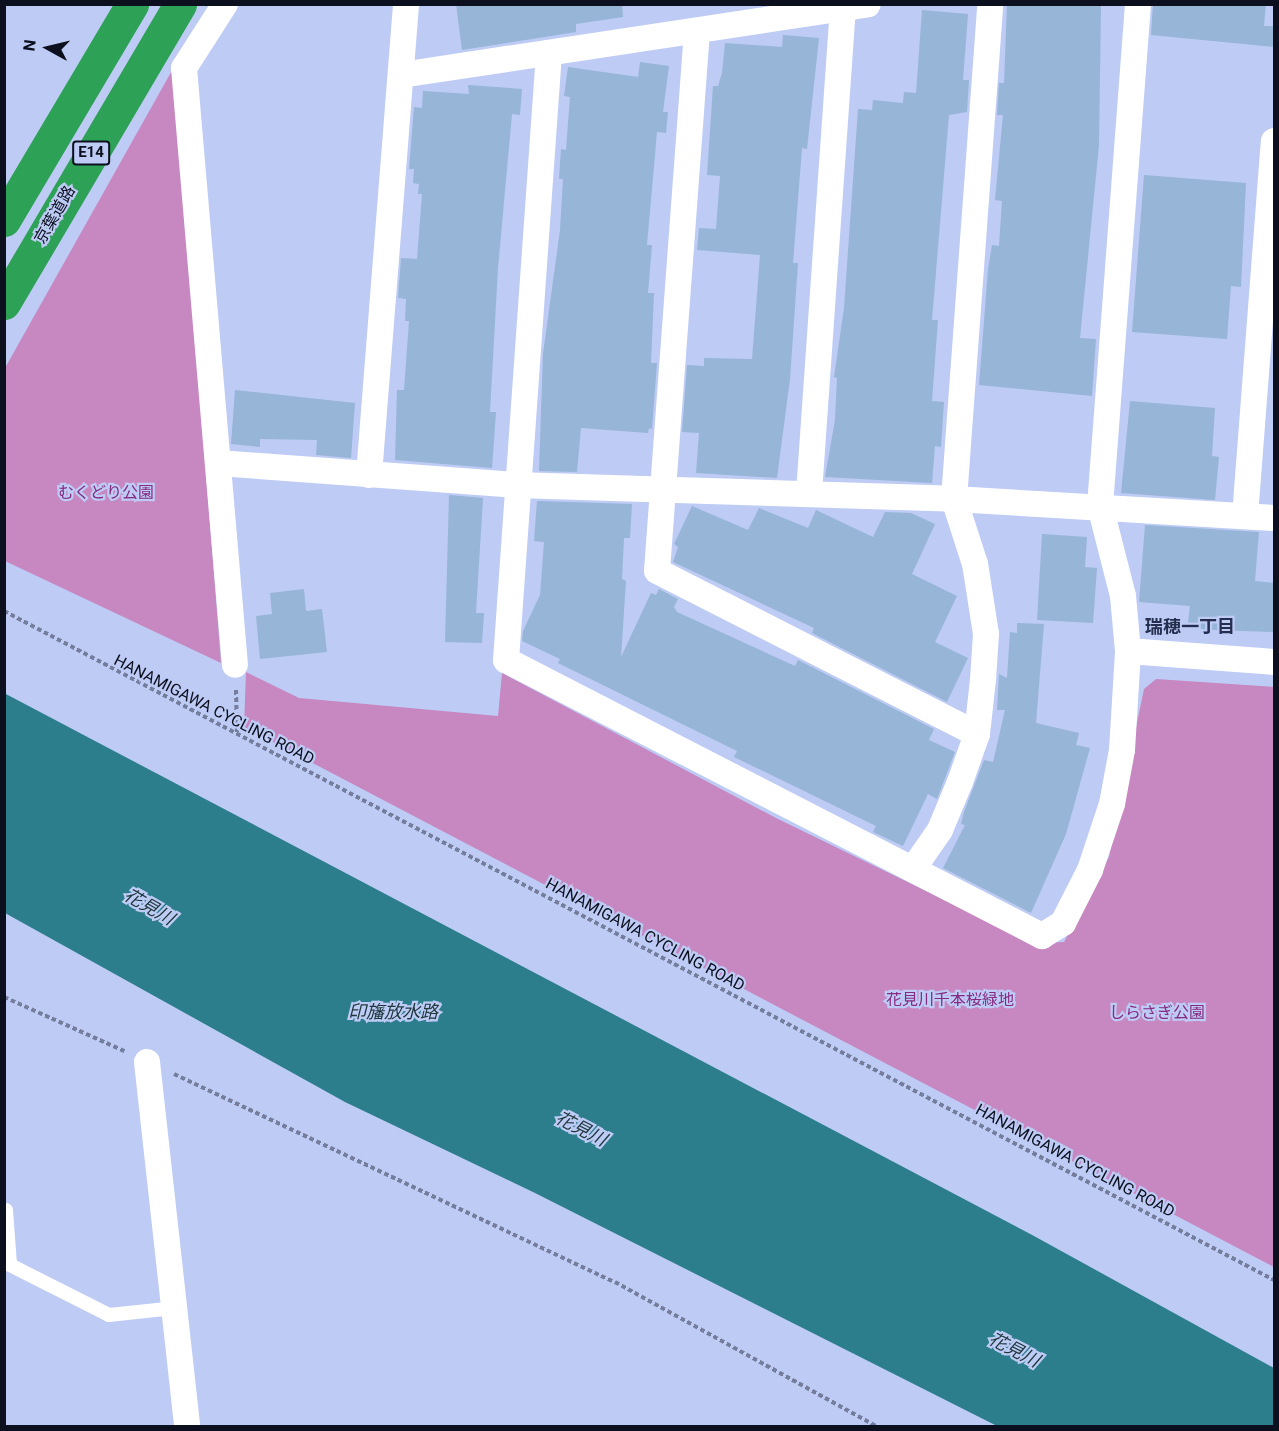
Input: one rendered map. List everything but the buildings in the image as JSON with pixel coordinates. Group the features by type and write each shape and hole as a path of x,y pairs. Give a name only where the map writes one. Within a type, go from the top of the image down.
{"highway":[{"name":"E14","path":"4,220 132,4"},
{"name":"京葉道路","path":"4,303 180,4"}],"street":[{"path":"225,4 184,68 235,665"},
{"path":"369,475 406,4"},
{"path":"401,75 868,4"},
{"path":"913,869 940,830 977,734 986,634 975,564 954,499 990,4"},
{"path":"549,53 516,484 506,660 1042,936 1063,923 1090,870 1112,804 1122,750 1128,651 1123,596 1100,506 1138,4"},
{"path":"809,493 843,8"},
{"path":"697,31 657,572 977,734"},
{"path":"1245,516 1275,141"},
{"path":"218,463 516,484 954,499 1275,518"},
{"path":"1128,651 1275,662"},
{"path":"147,1062 187,1426"}],"lane":[{"path":"6,1210 10,1265 109,1315 174,1308"}],"path":[{"name":"HANAMIGAWA CYCLING ROAD","path":"4,611 1275,1280"},
{"path":"235,665 237,735"},
{"path":"4,997 615,1282 876,1426"}],"green space":[{"name":"むくどり公園","path":"174,67 221,663 5,561 5,368"},
{"name":"花見川千本桜緑地","path":"246,672 299,698 498,716 502,673 776,818 1033,943 1064,942 1109,857 1144,689 1156,679 1274,687 1274,1267 244,727"}],"water":[{"name":"印旛放水路","path":"4,693 1034,1236 1274,1368 1274,1426 997,1426 535,1193 345,1102 5,913"}],"district":[{"name":"瑞穂一丁目","path":"1190,627"}],"water label":[{"name":"花見川","path":"149,907"},
{"name":"花見川","path":"581,1129"},
{"name":"花見川","path":"1014,1350"}],"park label":[{"name":"しらさぎ公園","path":"1157,1013"}]}
